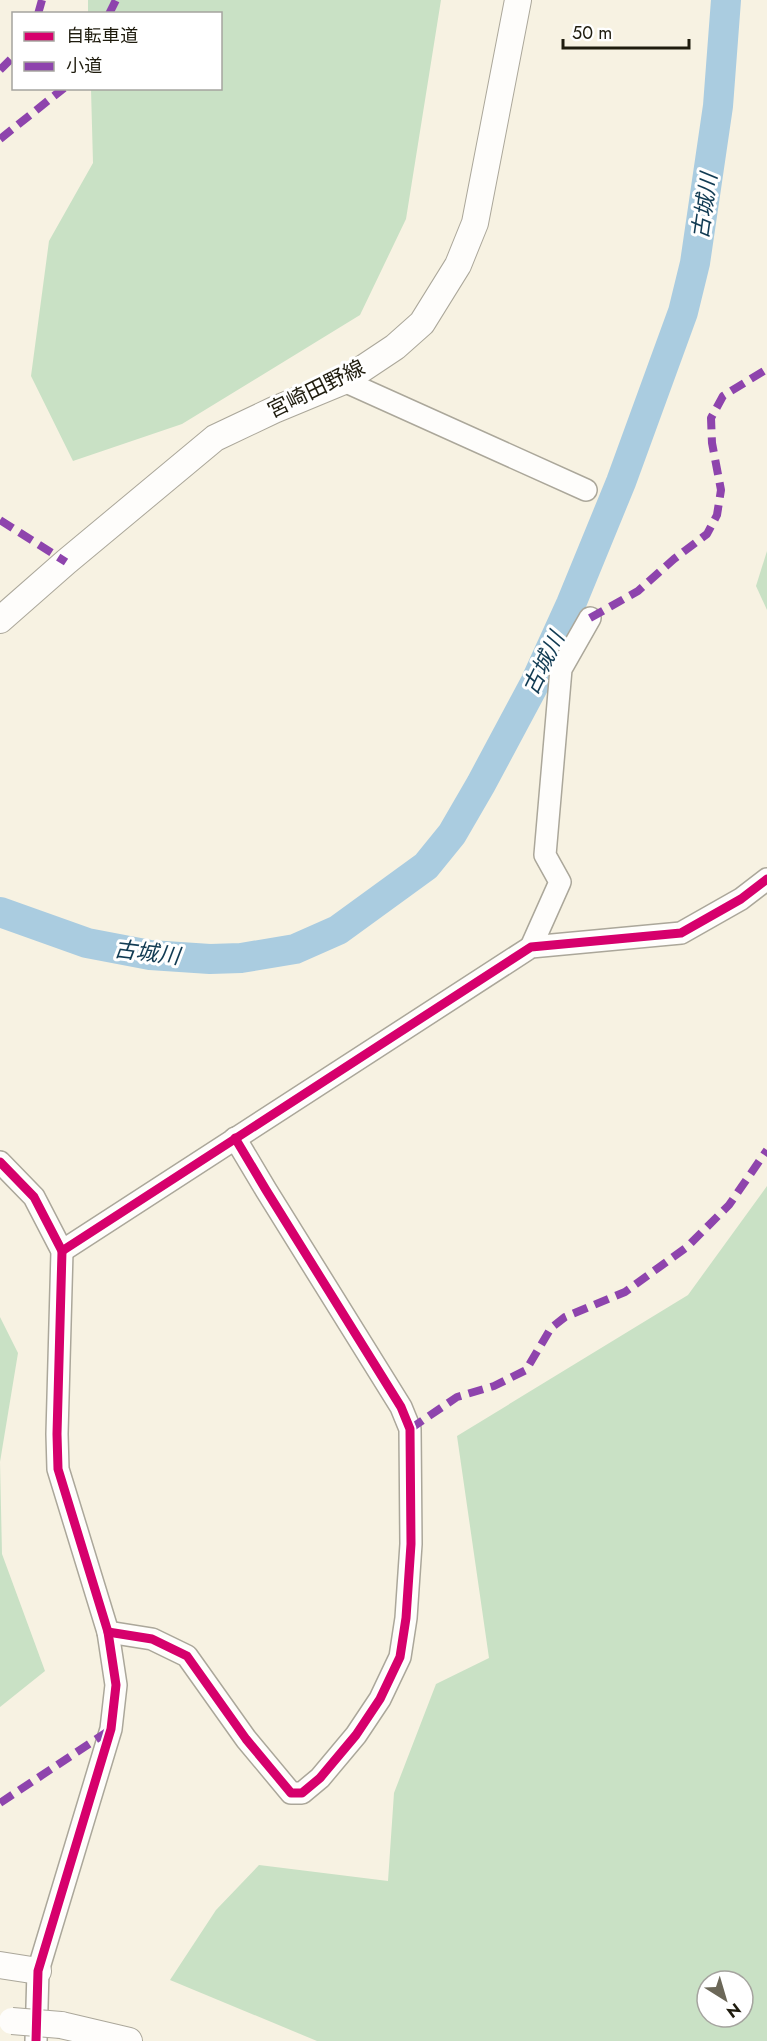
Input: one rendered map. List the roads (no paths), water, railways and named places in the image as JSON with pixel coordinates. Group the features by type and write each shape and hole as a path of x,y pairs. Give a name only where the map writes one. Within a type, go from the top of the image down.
{"main road":[{"name":"宮崎田野線","path":"0,620 215,438 344,381 395,347 422,323 458,265 475,223 518,0"},
{"path":"0,1965 38,1971"},
{"path":"6,2020 61,2025 129,2041"}],"street":[{"path":"344,381 586,490"},
{"path":"531,947 561,882 545,855 561,669 590,618"},
{"path":"62,1251 531,947 681,933 741,899 767,879"},
{"path":"108,1632 152,1639 187,1656 246,1739 291,1793 302,1793 320,1779 356,1735 380,1699 400,1657 406,1618 411,1544 410,1430 401,1407 235,1138"},
{"path":"0,1162 34,1197 62,1251 58,1469 108,1632 116,1685 111,1729 38,1971 36,2041"}],"waterway":[{"name":"古城川","path":"0,912 87,943 150,955 210,959 241,958 295,949 338,930 426,866 452,834 535,683 571,604 621,482 683,312 695,263 718,106 726,0"}]}
